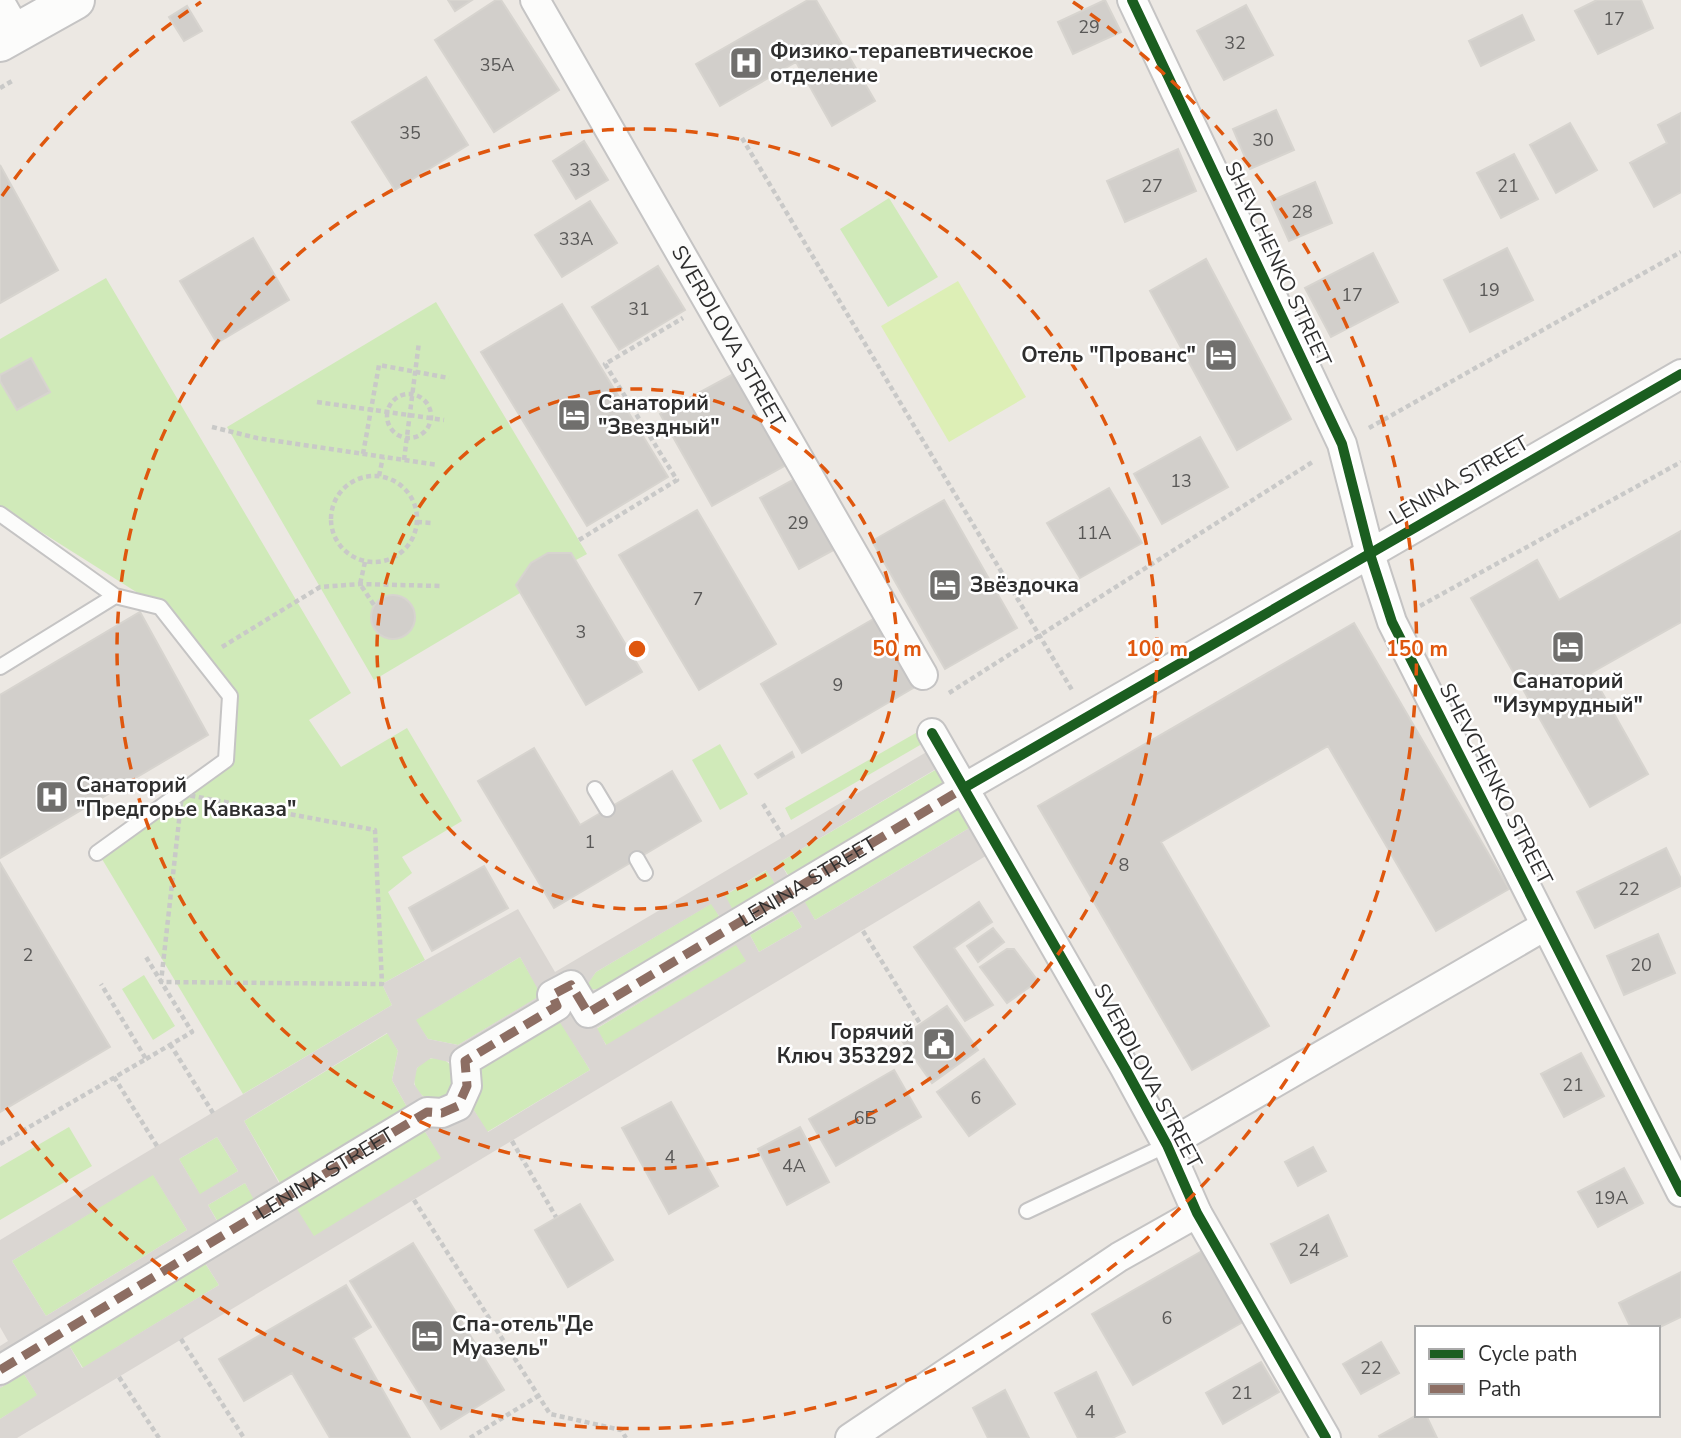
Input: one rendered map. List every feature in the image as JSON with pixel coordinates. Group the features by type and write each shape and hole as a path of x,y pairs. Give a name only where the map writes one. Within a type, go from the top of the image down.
{"street":[{"path":"6,26 75,0"},
{"name":"SVERDLOVA STREET","path":"535,0 923,675"},
{"name":"SHEVCHENKO STREET","path":"1132,0 1342,443 1370,554 1392,622 1681,1192"},
{"name":"LENINA STREET","path":"0,1370 427,1112 442,1113 458,1106 467,1086 465,1061 557,1006 552,995 571,985 588,1013 1087,716 1681,374"},
{"name":"SVERDLOVA STREET","path":"932,733 1167,1145 1197,1213 1326,1438"},
{"path":"1167,1145 1545,926"},
{"path":"850,1438 1119,1257 1197,1213"}],"lane":[{"path":"0,514 116,596 160,607 230,696 226,760 97,853"},
{"path":"0,667 116,596"},
{"path":"595,789 607,809"},
{"path":"636,859 645,873"},
{"path":"1027,1210 1167,1145"}],"path":[{"path":"0,88 12,81"},
{"path":"742,138 1087,716"},
{"path":"948,694 1342,443 1681,252"},
{"path":"579,540 677,480 605,364 708,303"},
{"path":"404,460 419,342"},
{"path":"363,454 379,365 449,378"},
{"path":"413,395 427,402 431,419 423,433 406,438 392,429 388,412 396,398 413,395"},
{"path":"317,402 444,420"},
{"path":"212,427 257,439 438,465"},
{"path":"379,477 383,457"},
{"path":"1392,622 1681,462"},
{"path":"364,477 379,477 395,482 407,492 415,506 417,522 412,540 400,554 383,562 365,562 348,554 335,540 330,523 332,508 339,494 350,483 364,477"},
{"path":"417,522 431,523"},
{"path":"365,562 360,584 374,605"},
{"path":"240,636 320,587 360,584 440,586"},
{"path":"182,794 375,830 382,984 161,982 182,794"},
{"path":"763,804 784,838"},
{"path":"863,931 921,1025"},
{"path":"0,1144 192,1032 146,957"},
{"path":"101,984 146,1059"},
{"path":"170,1044 213,1113"},
{"path":"114,1077 157,1146"},
{"path":"512,1141 556,1217"},
{"path":"414,1200 550,1414 621,1430 625,1438"},
{"path":"181,1339 244,1438"},
{"path":"119,1377 159,1438"},
{"path":"470,1438 538,1395"}],"green space":[{"path":"889,198 938,277 888,307 840,229"},
{"path":"106,278 351,693 309,720 341,767 407,728 462,821 402,857 412,873 388,892 425,960 382,984 392,1005 243,1094 99,854 225,760 230,696 160,607 0,506 0,339"},
{"path":"958,281 1026,397 949,442 881,326"},
{"path":"436,302 587,554 576,560 571,553 551,554 538,559 516,585 520,593 374,680 227,427"},
{"path":"921,730 927,741 791,820 785,808"},
{"path":"720,744 748,794 720,810 692,760"},
{"path":"947,763 957,781 791,880 780,862"},
{"path":"965,805 976,824 815,920 804,902"},
{"path":"767,870 777,887 734,912 724,896"},
{"path":"712,903 721,920 606,988 582,991 596,972"},
{"path":"792,911 802,927 759,952 750,935"},
{"path":"736,944 747,961 607,1046 596,1029"},
{"path":"520,957 542,995 458,1045 428,1039 415,1020"},
{"path":"144,975 175,1026 153,1040 122,989"},
{"path":"560,1021 590,1070 487,1132 470,1104 477,1071"},
{"path":"388,1033 398,1051 392,1080 407,1107 280,1183 244,1121"},
{"path":"435,1058 450,1064 456,1079 450,1094 435,1100 420,1094 414,1079 420,1064"},
{"path":"69,1127 92,1166 0,1220 0,1167"},
{"path":"424,1130 442,1158 314,1237 296,1209"},
{"path":"217,1137 238,1171 200,1195 179,1159"},
{"path":"153,1174 187,1230 46,1316 12,1261"},
{"path":"245,1183 255,1200 218,1222 208,1205"},
{"path":"205,1263 219,1285 83,1368 69,1345"},
{"path":"24,1374 38,1396 0,1419 0,1388"}],"shaded area":[{"path":"940,744 999,848 17,1438 0,1438 0,1419 37,1395 24,1374 0,1388 0,1346 8,1341 0,1327 0,1240 392,1005 382,984 518,909 555,972","holes":["946,763 957,782 790,880 780,862","965,805 976,824 815,920 805,902","766,870 777,887 734,912 725,895","711,904 721,919 607,988 583,991 596,972","792,911 802,927 759,952 750,935","736,945 746,961 606,1045 597,1028","520,957 541,995 458,1045 428,1039 416,1020","559,1021 590,1070 488,1132 470,1104 481,1089 477,1071","387,1033 398,1051 392,1080 407,1107 279,1183 244,1121","431,1058 449,1062 455,1070 452,1094 438,1102 423,1097 414,1084 417,1068","424,1130 441,1158 314,1236 297,1209","217,1137 238,1171 200,1194 179,1159","153,1175 187,1230 46,1316 12,1261","245,1183 254,1200 217,1221 208,1205","205,1263 219,1285 82,1368 69,1345"]}],"building":[{"path":"448,0 472,0 455,11"},
{"path":"496,0 501,0 559,90 494,132 435,40"},
{"name":"Физико-терапевтическое отделение","path":"808,0 816,0 875,101 832,126 796,62 720,106 696,64"},
{"path":"1105,0 1121,32 1073,54 1058,22"},
{"path":"1597,0 1641,0 1653,28 1598,54 1575,11"},
{"path":"1246,5 1273,55 1224,80 1197,31"},
{"path":"187,6 202,31 184,41 169,17"},
{"path":"1522,15 1534,40 1481,66 1469,41"},
{"path":"426,77 468,145 395,190 352,122"},
{"path":"1276,110 1294,150 1250,169 1233,129"},
{"path":"1681,113 1681,192 1654,207 1630,163 1667,143 1658,125"},
{"path":"1570,123 1597,170 1556,193 1530,145"},
{"path":"584,141 608,180 576,199 553,161"},
{"path":"1178,149 1196,191 1125,222 1107,181"},
{"path":"1514,154 1538,199 1501,218 1477,173"},
{"path":"0,165 58,270 0,303"},
{"path":"1315,182 1332,223 1289,241 1271,201"},
{"path":"590,201 617,243 562,277 535,235"},
{"path":"253,238 289,300 217,343 180,281"},
{"path":"1507,248 1533,300 1470,332 1444,280"},
{"path":"1373,253 1398,302 1331,337 1305,288"},
{"name":"Отель \"Прованс\"","path":"1206,259 1291,419 1237,450 1150,291"},
{"path":"658,266 685,310 619,350 592,307"},
{"name":"Санаторий \"Звездный\"","path":"562,304 668,477 587,526 481,352"},
{"path":"31,358 50,392 17,410 0,381 0,375"},
{"path":"735,373 786,465 712,506 660,414"},
{"path":"1200,437 1228,487 1162,524 1134,474"},
{"path":"798,477 837,548 799,569 760,498"},
{"path":"1109,488 1142,543 1080,578 1047,523"},
{"name":"Звёздочка","path":"944,500 1017,628 945,669 872,541"},
{"path":"697,510 776,644 699,690 619,555"},
{"name":"Санаторий \"Изумрудный\"","path":"1681,531 1681,622 1591,673 1648,774 1590,807 1471,598 1537,560 1559,600"},
{"path":"548,553 571,553 642,672 586,705 516,585 531,563"},
{"path":"393,595 402,596 409,601 414,608 414,626 409,633 402,638 393,639 384,638 377,633 372,626 371,617 372,608 377,601 384,596"},
{"name":"Санаторий \"Предгорье Кавказа\"","path":"140,612 208,735 0,858 0,695"},
{"path":"875,618 915,687 802,753 761,684"},
{"path":"1354,623 1509,889 1436,931 1328,746 1161,842 1269,1026 1192,1070 1038,806"},
{"path":"534,748 580,825 672,771 701,821 554,908 478,781"},
{"path":"792,752 794,757 758,778 755,774"},
{"path":"1666,848 1681,879 1681,886 1595,928 1577,892"},
{"path":"0,863 110,1047 0,1112"},
{"path":"484,866 508,908 432,951 409,908"},
{"path":"979,902 992,922 954,948 993,1005 965,1021 914,947"},
{"path":"993,928 1004,942 978,962 967,946"},
{"path":"1658,934 1675,973 1624,995 1607,956"},
{"path":"1007,949 1014,949 1038,981 1007,1003 980,967"},
{"name":"Горячий Ключ 353292","path":"947,1006 978,1050 932,1083 900,1038"},
{"path":"1581,1053 1604,1096 1564,1117 1541,1074"},
{"path":"984,1059 1015,1104 969,1136 937,1092"},
{"path":"894,1070 921,1117 836,1166 809,1119"},
{"path":"671,1102 718,1186 669,1214 622,1128"},
{"path":"800,1127 829,1182 787,1205 758,1149"},
{"path":"1313,1147 1326,1171 1298,1186 1285,1162"},
{"path":"1624,1168 1643,1203 1598,1227 1578,1192"},
{"path":"580,1204 613,1260 568,1287 535,1230"},
{"path":"1328,1215 1347,1256 1291,1283 1271,1244"},
{"name":"Спа-отель\"Де Муазель\"","path":"413,1243 504,1390 441,1429 350,1281"},
{"path":"1202,1251 1243,1322 1133,1385 1092,1314"},
{"path":"1681,1272 1681,1317 1660,1327 1630,1326 1619,1303"},
{"path":"346,1285 371,1327 353,1338 410,1438 330,1438 292,1373 244,1401 219,1359"},
{"path":"1381,1342 1399,1373 1361,1394 1343,1364"},
{"path":"1261,1362 1279,1392 1223,1424 1206,1393"},
{"path":"1096,1372 1125,1432 1112,1438 1078,1438 1055,1393"},
{"path":"1005,1390 1029,1438 988,1438 973,1408"},
{"path":"1415,1416 1427,1417 1437,1438 1380,1438 1379,1436"}],"marked path":[{"path":"0,1370 427,1112 442,1113 458,1106 467,1086 465,1061 557,1006 552,995 571,985 588,1013 964,788"}],"cycle path":[{"path":"1132,0 1342,444 1370,554 1392,622 1681,1192"},
{"path":"964,788 1681,374"},
{"path":"932,733 1125,1068 1167,1145 1197,1213 1326,1438"}],"place":[{"name":"Физико-терапевтическое отделение","path":"746,63"},
{"name":"Отель \"Прованс\"","path":"1221,355"},
{"name":"Санаторий \"Звездный\"","path":"574,415"},
{"name":"Звёздочка","path":"945,585"},
{"name":"Санаторий \"Изумрудный\"","path":"1568,647"},
{"name":"Санаторий \"Предгорье Кавказа\"","path":"52,797"},
{"name":"Горячий Ключ 353292","path":"939,1044"},
{"name":"Спа-отель\"Де Муазель\"","path":"427,1336"}]}
